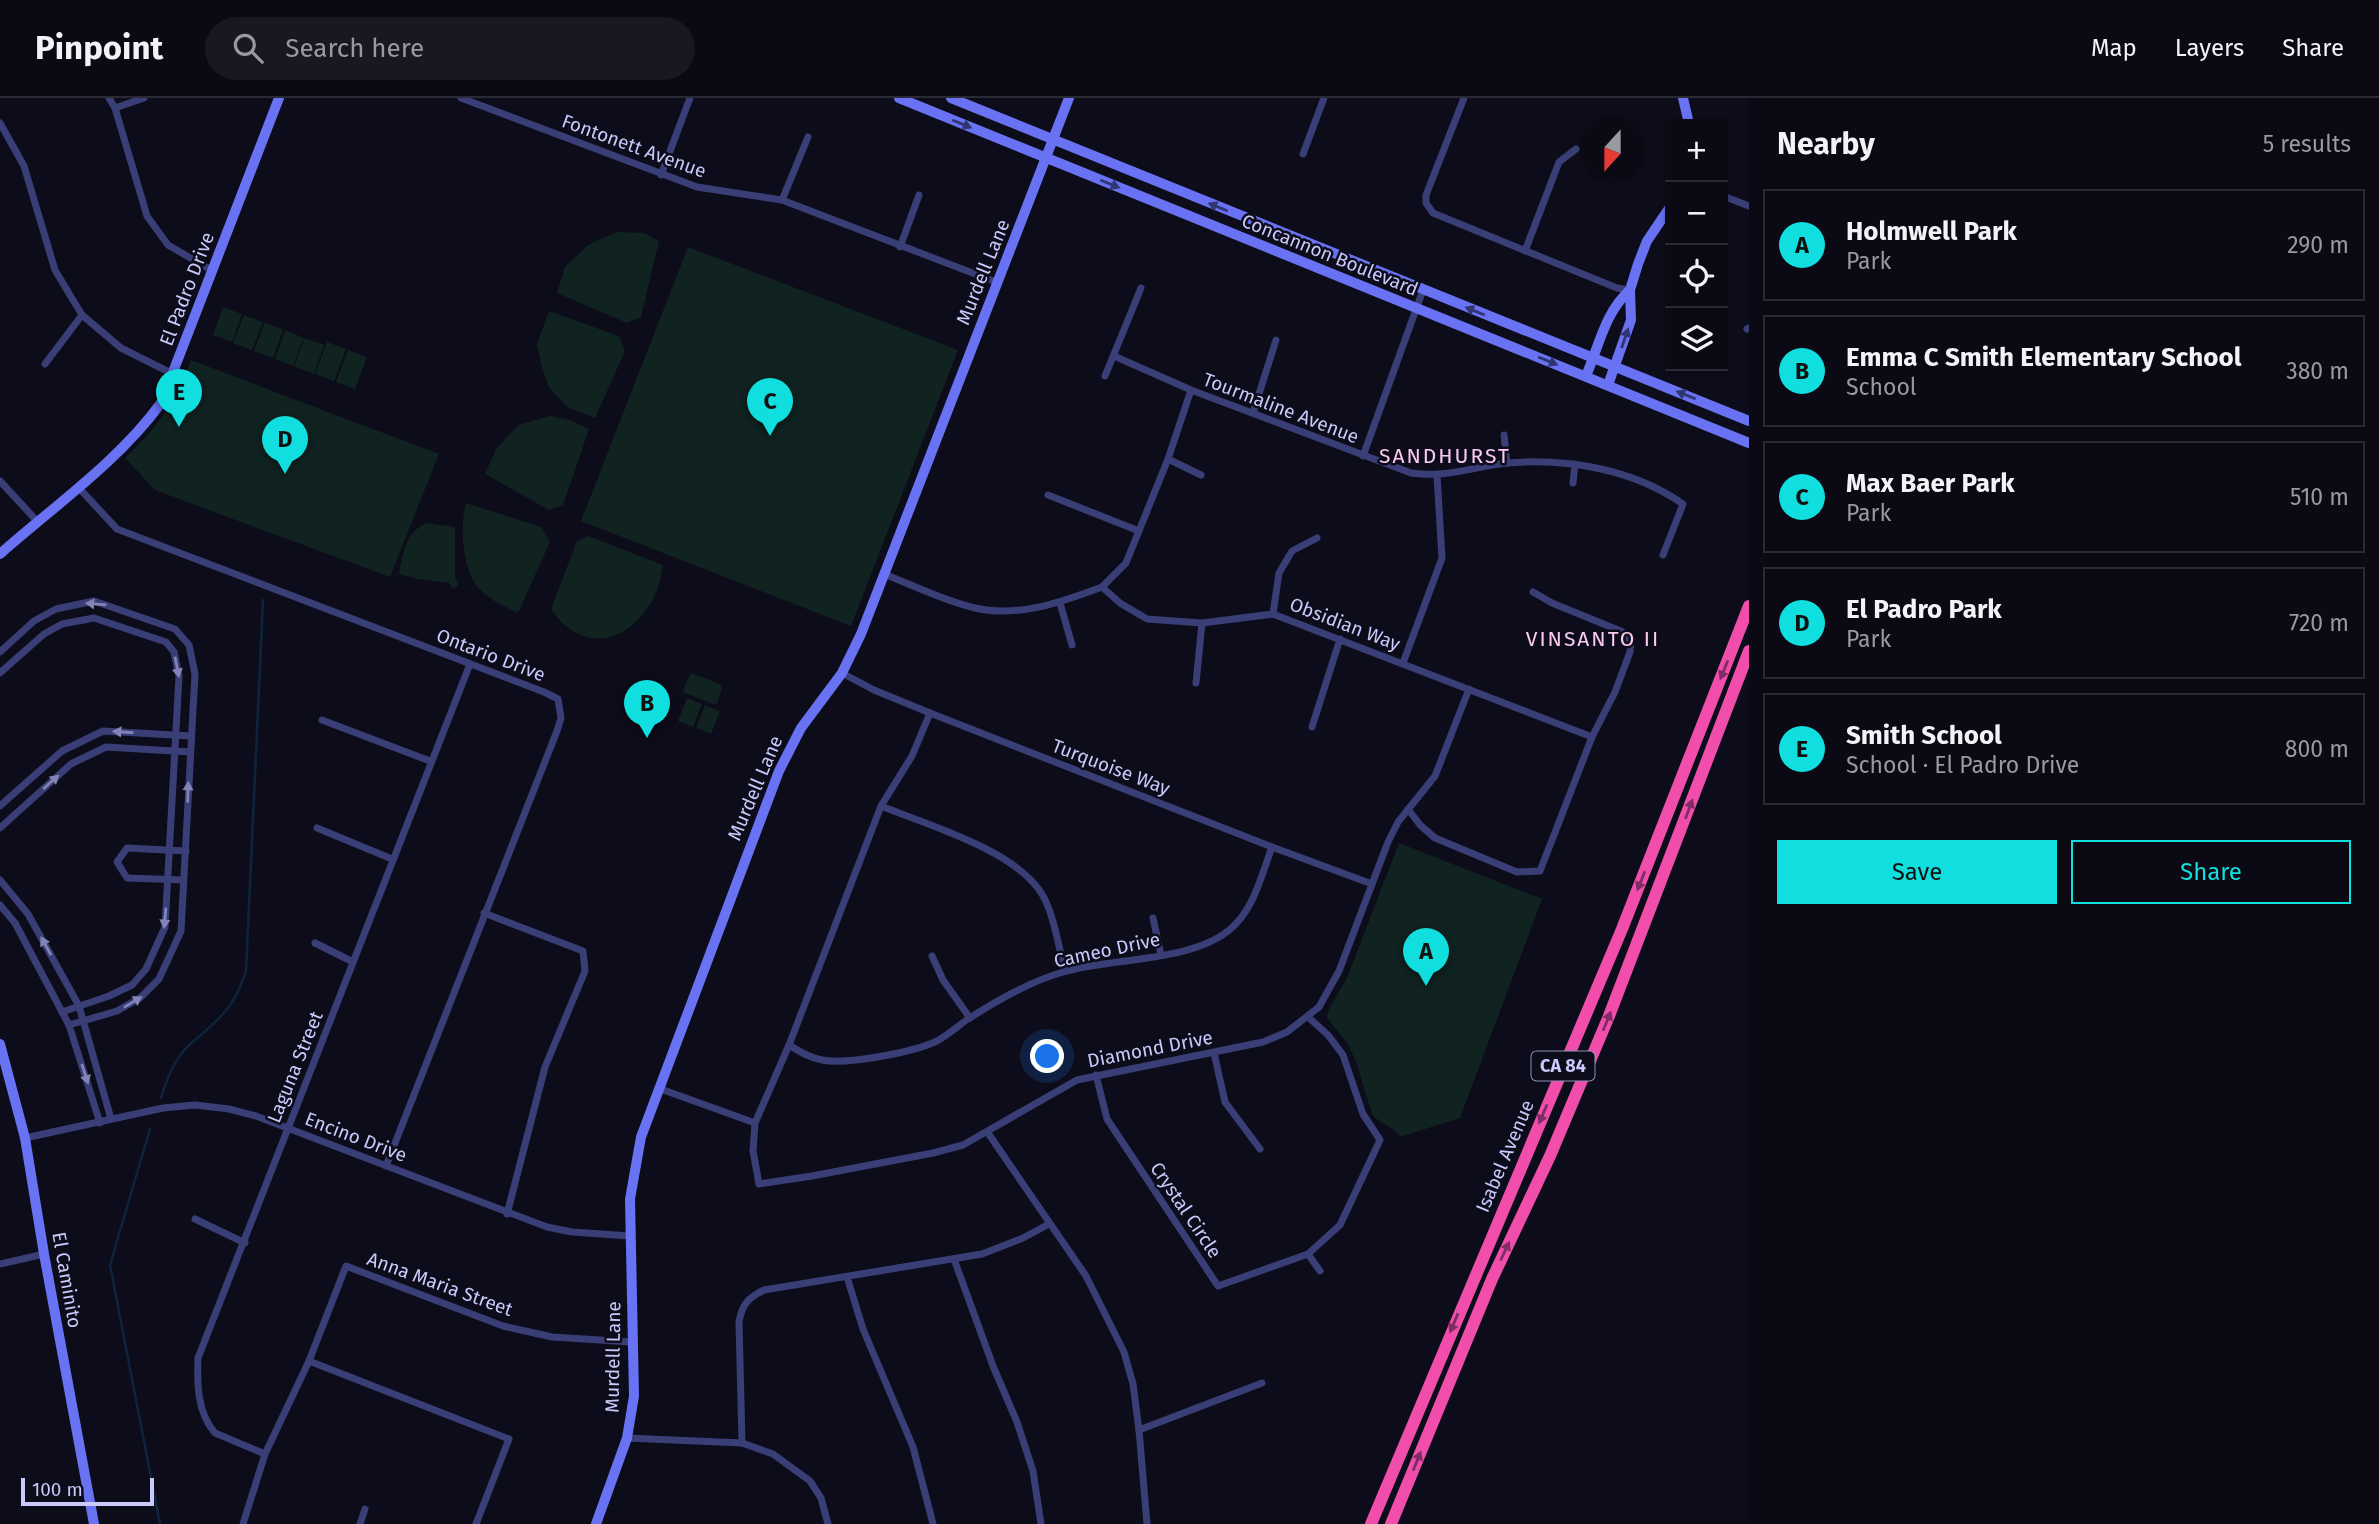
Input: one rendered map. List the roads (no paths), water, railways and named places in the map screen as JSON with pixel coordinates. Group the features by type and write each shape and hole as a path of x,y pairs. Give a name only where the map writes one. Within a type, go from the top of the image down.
{"highway":[{"name":"Isabel Avenue","path":"1371,1524 1622,929 1749,606"},
{"name":"Isabel Avenue","path":"1391,1524 1492,1279 1550,1156 1609,1016 1749,651"}],"street":[{"path":"109,98 115,108 147,216 168,245 213,271"},
{"path":"115,108 144,98"},
{"name":"El Padro Drive","path":"0,554 144,426 161,403 279,98"},
{"name":"Fontonett Avenue","path":"461,98 697,187 782,200 996,282"},
{"path":"661,175 690,98"},
{"name":"Concannon Boulevard","path":"899,98 1749,443"},
{"name":"Concannon Boulevard","path":"951,98 1749,421"},
{"name":"Murdell Lane","path":"596,1524 627,1438 634,1396 631,1199 641,1137 782,764 801,728 842,673 861,634 1069,98"},
{"path":"1303,154 1324,98"},
{"path":"1464,98 1426,195 1426,203 1433,213 1617,288 1630,290"},
{"path":"1684,98 1688,119"},
{"path":"0,123 24,166 55,270 82,316 121,348 173,374"},
{"path":"782,200 808,137"},
{"path":"1525,251 1559,162 1576,149"},
{"path":"900,247 919,195"},
{"path":"1728,198 1749,206"},
{"path":"1608,385 1631,320 1630,290 1647,241 1665,214"},
{"path":"1105,376 1141,288"},
{"path":"1363,456 1423,290"},
{"path":"1586,376 1607,320 1620,299 1630,290"},
{"path":"45,364 82,316"},
{"path":"1252,413 1276,340"},
{"name":"Tourmaline Avenue","path":"1114,356 1191,390 1411,474 1437,475 1507,463 1593,466 1622,476 1668,494 1683,504 1663,555"},
{"path":"884,574 976,608 1013,611 1060,603 1102,587 1126,563 1168,460 1191,390"},
{"path":"1504,435 1507,463"},
{"path":"1168,460 1201,475"},
{"path":"1573,483 1575,464"},
{"path":"1403,663 1442,558 1437,475"},
{"path":"0,481 37,521"},
{"name":"Ontario Drive","path":"78,487 117,529 558,699 561,708 557,731 386,1166"},
{"path":"1048,495 1139,531"},
{"path":"1273,614 1279,573 1292,551 1317,538"},
{"name":"Obsidian Way","path":"1102,587 1119,603 1147,619 1202,623 1273,614 1592,737"},
{"path":"1408,809 1420,825 1436,838 1517,872 1540,871 1592,737 1621,677 1631,647 1629,638 1618,629 1552,603 1533,592"},
{"path":"0,652 34,621 56,609 94,601 175,629 189,645 195,674 181,931 159,979 140,998 117,1011 69,1025"},
{"path":"1060,603 1072,645"},
{"path":"129,628 134,613"},
{"path":"0,673 44,635 62,624 93,618 166,642 174,653 179,676 165,927 146,969 132,985 62,1012"},
{"path":"1196,683 1202,623"},
{"path":"1312,727 1339,639"},
{"name":"Laguna Street","path":"265,1454 215,1433 203,1416 198,1386 198,1357 470,664"},
{"name":"Turquoise Way","path":"842,673 874,690 930,713 1372,884"},
{"path":"1308,1017 1319,1007 1339,971 1388,842 1408,809 1435,776 1469,689"},
{"path":"658,1088 755,1124 789,1045 881,806 912,756 930,713"},
{"path":"322,720 430,761"},
{"path":"0,806 62,751 103,731 191,736"},
{"path":"0,828 71,764 106,747 190,752"},
{"path":"62,751 71,764"},
{"path":"881,806 984,848 1015,864 1042,894 1065,971"},
{"path":"317,828 392,859"},
{"name":"Cameo Drive","path":"789,1045 809,1057 838,1062 909,1051 937,1041 1018,989 1065,971 1161,956 1204,944 1227,932 1241,919 1254,897 1272,847"},
{"path":"184,880 127,878 117,862 127,848 186,851"},
{"path":"0,880 28,914 79,1006 111,1119"},
{"path":"0,905 15,923 69,1025 100,1123"},
{"path":"484,913 583,951 585,971 545,1067 507,1214"},
{"path":"1153,918 1161,956"},
{"path":"316,943 354,962"},
{"path":"932,956 943,980 970,1018"},
{"name":"Diamond Drive","path":"755,1124 753,1151 759,1184 933,1153 963,1145 988,1133 1077,1080 1263,1042 1287,1032 1308,1017"},
{"name":"Crystal Circle","path":"1096,1075 1107,1119 1218,1286 1308,1254 1340,1225 1380,1140 1363,1114 1343,1055 1328,1035 1308,1017"},
{"name":"El Caminito","path":"0,1044 26,1138 44,1254 94,1524"},
{"path":"1214,1053 1226,1102 1259,1149"},
{"name":"Encino Drive","path":"26,1138 163,1108 195,1105 256,1115 507,1214 547,1227 572,1232 630,1236"},
{"path":"988,1133 1086,1276 1124,1352 1139,1430 1147,1524"},
{"path":"195,1219 244,1243"},
{"path":"742,1443 740,1322 741,1308 746,1301 764,1290 954,1259 997,1249 1049,1224"},
{"path":"0,1264 44,1254"},
{"path":"1308,1254 1320,1271"},
{"path":"954,1259 993,1366 1017,1422 1033,1471 1041,1524"},
{"name":"Anna Maria Street","path":"243,1524 265,1454 309,1361 346,1266 503,1326 552,1337 632,1342"},
{"path":"847,1277 863,1328 913,1447 933,1524"},
{"path":"309,1361 509,1439 476,1524"},
{"path":"1139,1430 1262,1383"},
{"path":"627,1438 742,1443 773,1454 810,1481 821,1498 828,1524"},
{"path":"360,1524 365,1509"}],"waterway":[{"path":"161,1098 178,1058 229,1006 246,971 263,600"},
{"path":"150,1129 110,1265 160,1524"}],"place":[{"name":"Smith School","path":"179,427"},
{"name":"Max Baer Park","path":"770,436"},
{"name":"El Padro Park","path":"285,474"},
{"name":"Emma C Smith Elementary School","path":"647,738"},
{"name":"Holmwell Park","path":"1426,986"}],"district":[{"name":"SANDHURST","path":"1445,456"},
{"name":"VINSANTO II","path":"1593,639"}]}
